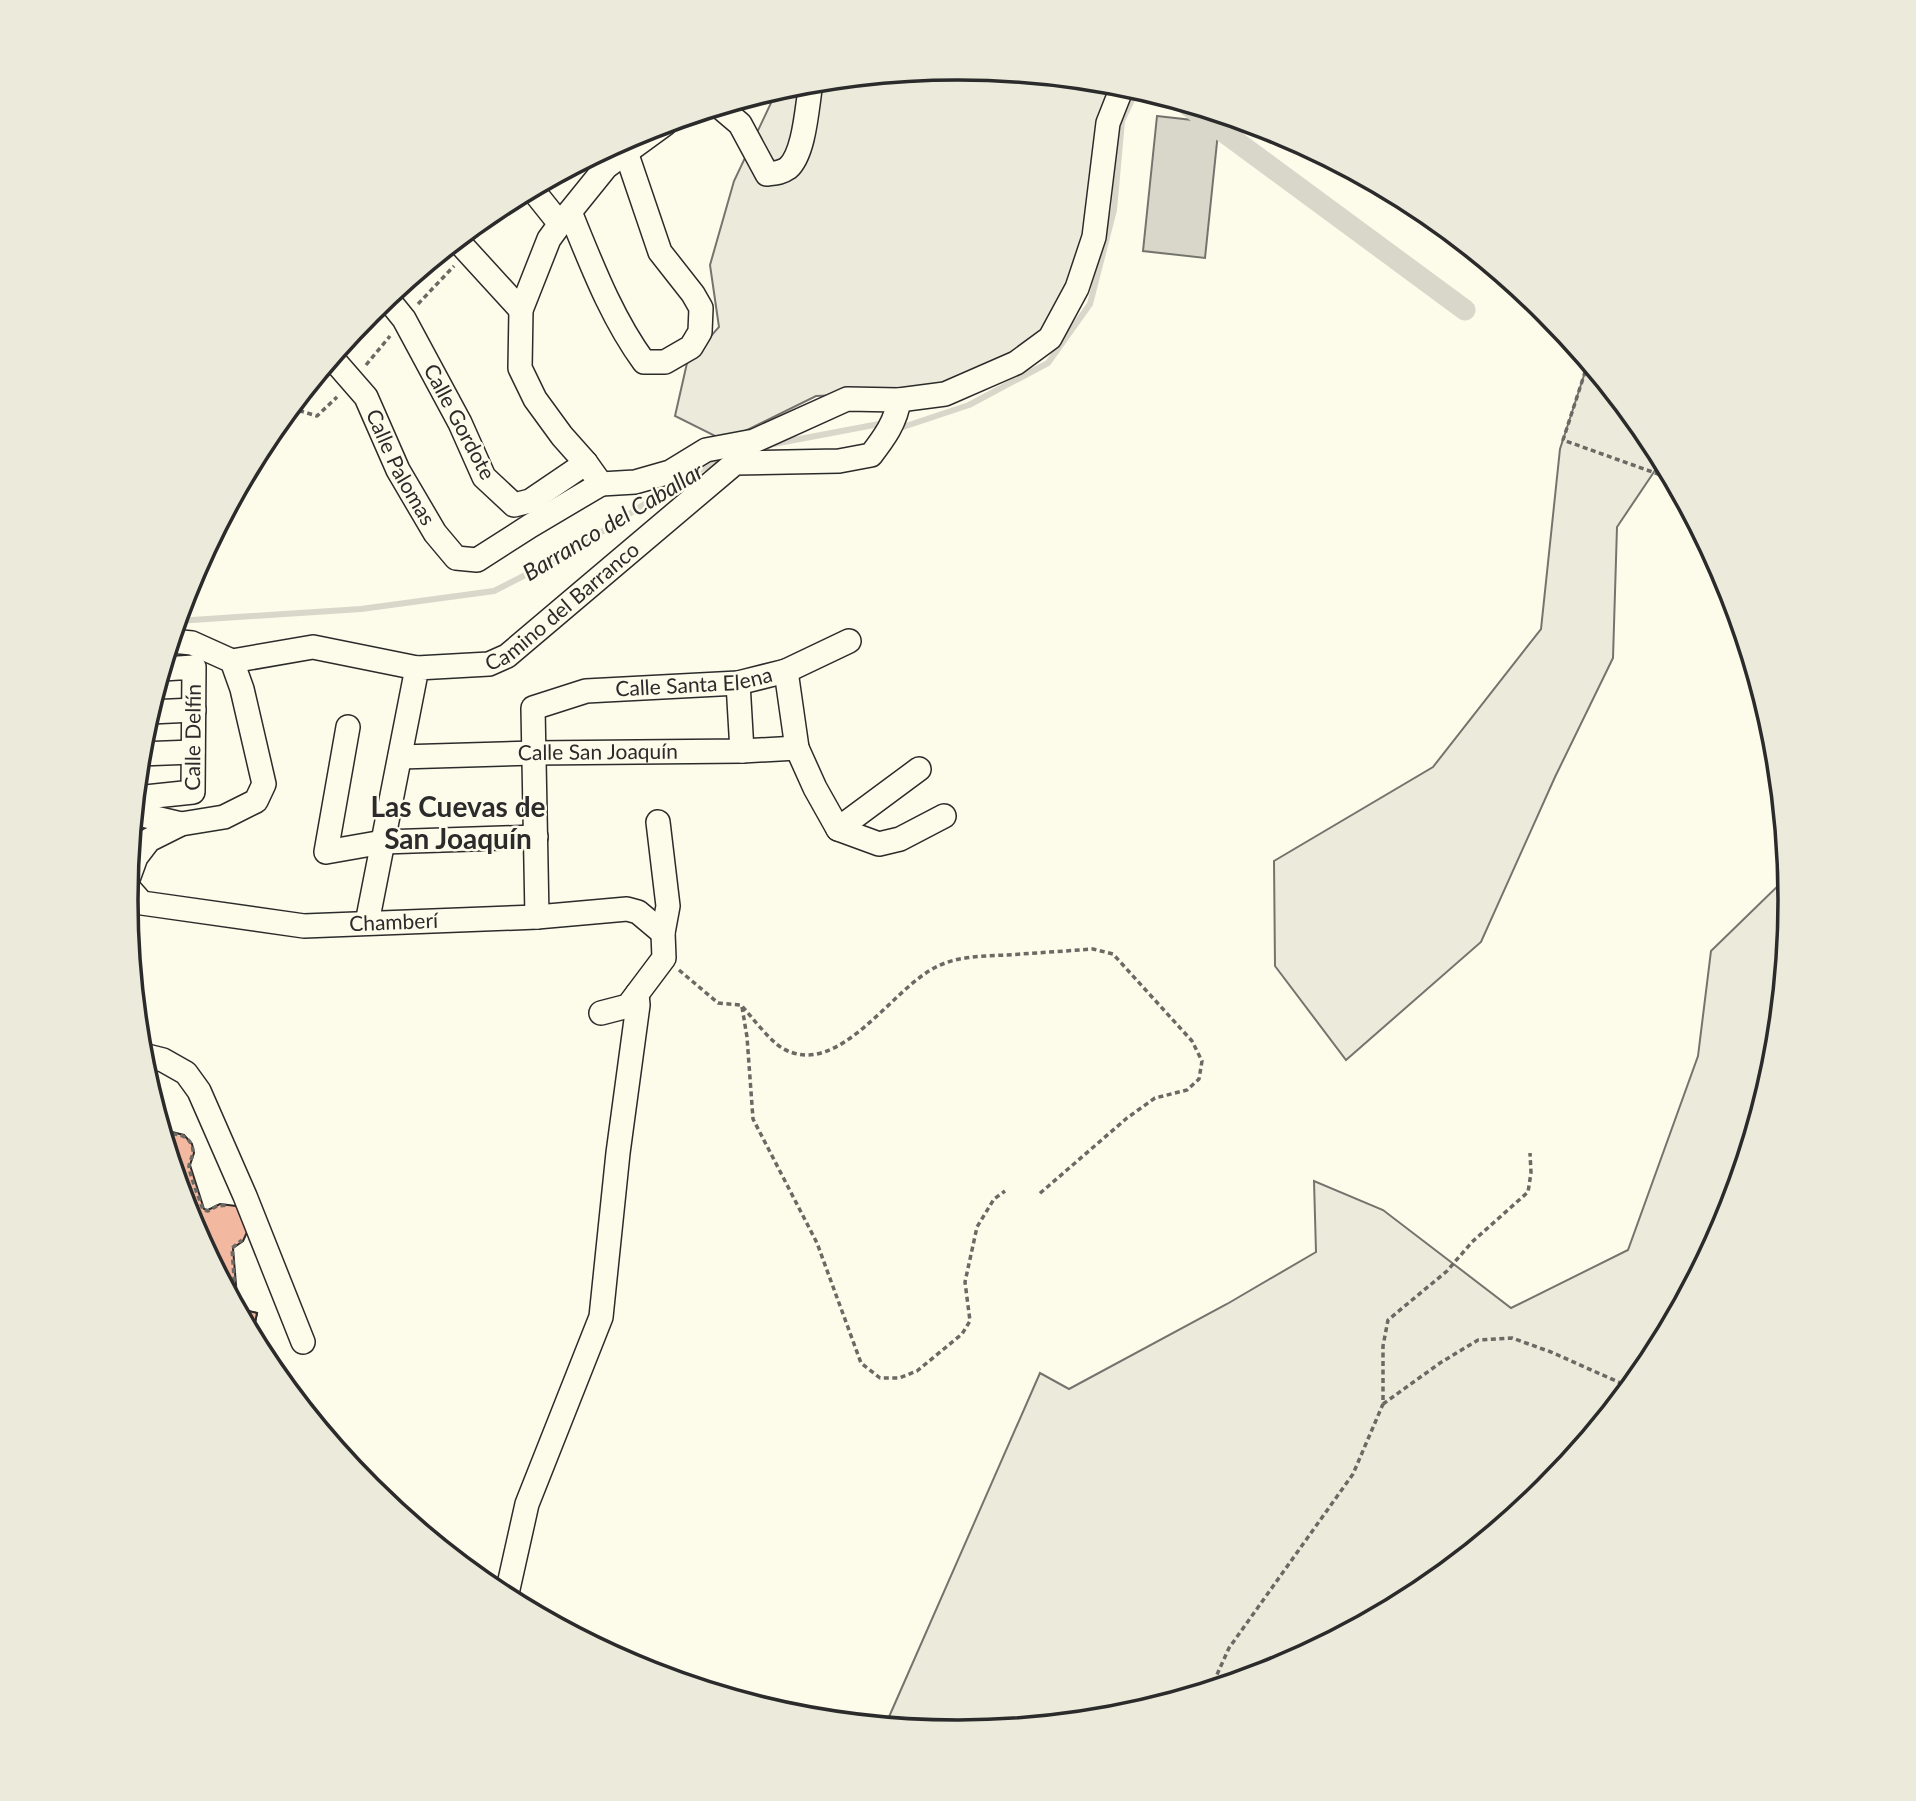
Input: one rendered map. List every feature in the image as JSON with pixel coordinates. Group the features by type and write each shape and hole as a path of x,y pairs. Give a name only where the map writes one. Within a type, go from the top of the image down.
{"street":[{"path":"728,114 740,124 767,174 779,173 789,167 800,149 809,94"},
{"path":"600,163 549,239 521,310 520,368 535,399 601,484 635,482 670,472 706,450 754,441 848,399 898,407 945,394 1016,363 1050,338 1077,288 1094,237 1108,123 1119,96"},
{"path":"539,195 565,218 644,362 665,362 691,347 700,332 701,308 660,252 625,152 619,154"},
{"path":"463,247 521,310"},
{"name":"Calle Gordote","path":"394,306 404,319 460,423 484,477 514,506 530,501 586,463"},
{"name":"Calle Palomas","path":"337,365 366,397 398,470 435,533 456,558 477,560 601,484"},
{"name":"Camino del Barranco","path":"232,661 313,647 417,668 489,664 507,656 735,463 839,461 871,455 883,440 898,407"},
{"name":"Calle Santa Elena","path":"534,753 533,708 586,691 737,683 786,671 849,641"},
{"path":"140,851 149,840 181,824 224,817 256,801 264,784 242,689 232,661 192,643 180,642"},
{"name":"Calle Delfín","path":"145,797 193,792 194,667 172,668"},
{"path":"367,923 417,668"},
{"path":"786,671 797,748 838,829 879,844 901,839 944,816"},
{"path":"737,683 741,751"},
{"path":"161,711 194,710"},
{"path":"348,727 326,852 383,842 536,837"},
{"name":"Calle San Joaquín","path":"400,757 797,748"},
{"path":"152,754 194,752"},
{"path":"534,753 537,917"},
{"path":"838,829 919,769"},
{"path":"143,815 181,824"},
{"path":"601,1013 628,1006 664,958 663,933 668,906 657,822"},
{"name":"Chamberí","path":"138,899 142,903 181,910 304,926 537,917 626,909 638,912 663,933"},
{"path":"509,1586 527,1504 601,1317 618,1153 638,1005 637,994"},
{"path":"154,1058 187,1073 199,1091 245,1196 303,1342"}],"path":[{"path":"1585,372 1563,440 1658,474"},
{"path":"300,411 317,416 352,383"},
{"path":"664,958 718,1003 741,1005 780,1047 796,1054 815,1056 854,1037 911,983 939,965 968,957 1093,949 1112,954 1192,1041 1202,1060 1199,1079 1187,1090 1155,1098 1038,1195"},
{"path":"741,1005 747,1037 753,1119 817,1243 861,1363 880,1377 899,1378 917,1371 962,1334 971,1321 965,1282 977,1227 994,1199 1005,1191"},
{"path":"172,1133 180,1134 191,1144 193,1152 189,1165 203,1210 208,1212 220,1205 235,1207"},
{"path":"1214,1679 1228,1648 1353,1474 1383,1404 1383,1346 1388,1320 1447,1271 1472,1242 1528,1192 1530,1153"},
{"path":"234,1285 232,1248 245,1235"},
{"path":"1383,1404 1440,1363 1478,1340 1512,1338 1621,1383"}],"shaded area":[{"path":"958,80 1012,82 1111,95 1080,257 1040,335 971,376 915,392 816,396 725,441 675,416 687,363 719,327 710,265 734,181 771,103 851,88"},
{"path":"1157,116 1219,123 1205,258 1143,251"},
{"path":"1585,372 1609,401 1655,470 1617,527 1613,658 1555,777 1481,942 1346,1060 1275,966 1274,861 1433,767 1541,629 1560,449"},
{"path":"1777,886 1776,954 1771,1008 1762,1060 1750,1113 1716,1214 1668,1311 1609,1400 1575,1441 1499,1517 1414,1582 1368,1611 1321,1636 1222,1677 1118,1705 1065,1713 1012,1719 889,1717 1040,1373 1069,1389 1227,1304 1316,1252 1314,1181 1383,1210 1511,1308 1628,1250 1698,1056 1711,951"}],"building":[{"path":"172,1132 184,1135 192,1144 194,1153 190,1165 204,1209 208,1210 220,1204 240,1208 248,1230 243,1241 233,1248 236,1288 200,1214"},
{"path":"249,1311 257,1313 255,1322"},
{"path":"249,1311 257,1313 255,1322"}],"waterway":[{"name":"Barranco del Caballar","path":"903,427 969,405 1048,363 1090,304 1114,210 1122,121 1132,99"},
{"path":"1206,119 1465,310"},
{"name":"Barranco del Caballar","path":"768,445 879,424"},
{"name":"Barranco del Caballar","path":"188,620 361,609 494,591 572,551 724,456"}],"district":[{"name":"Las Cuevas de San Joaquín","path":"458,823"}]}
